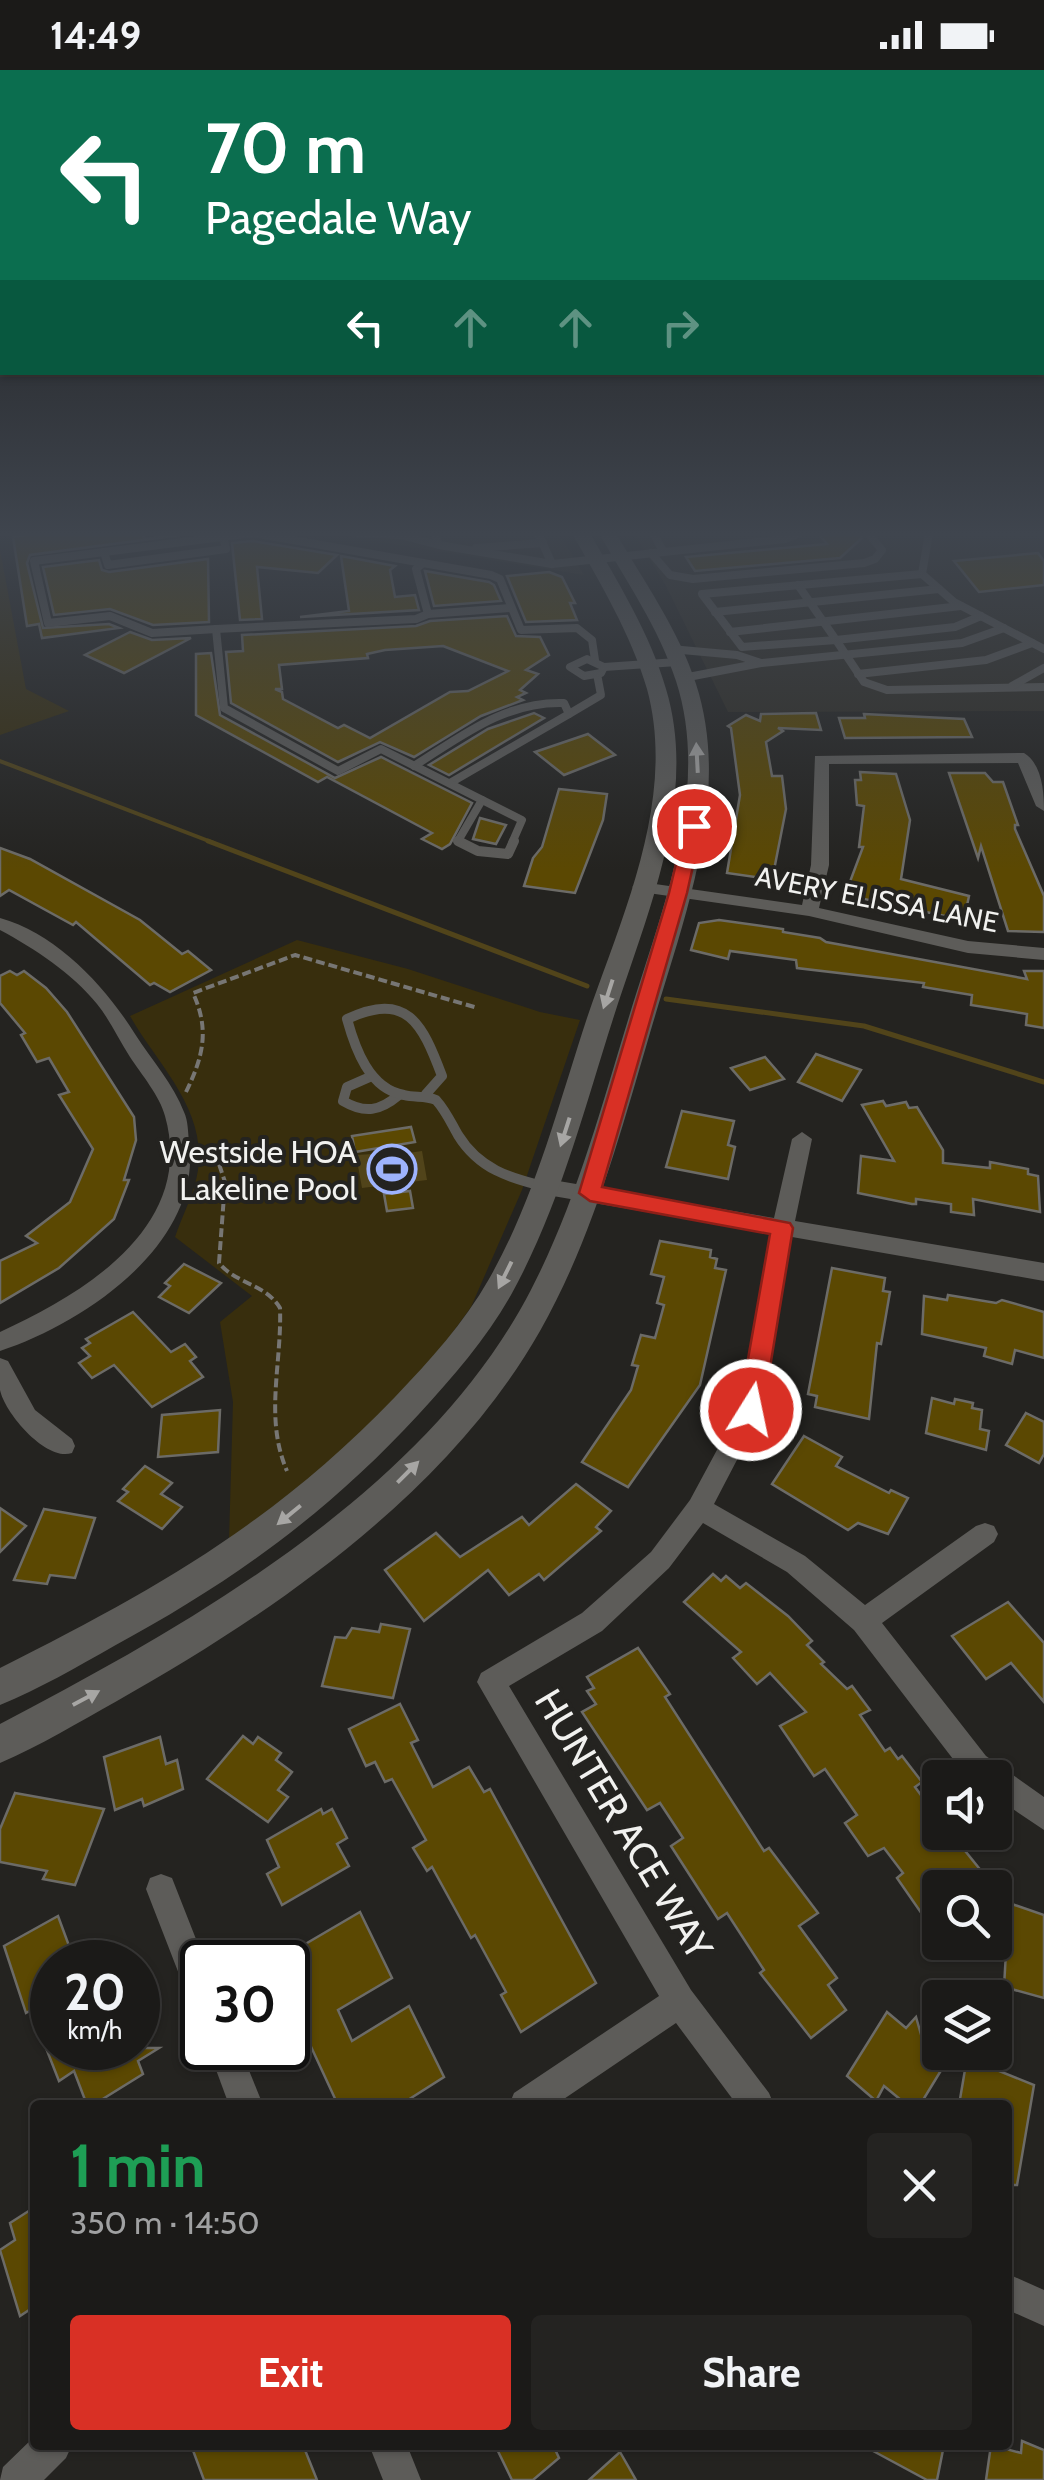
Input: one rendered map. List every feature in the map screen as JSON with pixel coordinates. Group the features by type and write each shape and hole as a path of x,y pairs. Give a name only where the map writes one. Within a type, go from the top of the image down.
{"main road":[{"path":"0,1687 190,1584 270,1530 344,1472 434,1377 499,1289 547,1188 624,944 662,804 662,711 639,645"},
{"path":"0,1744 152,1663 234,1614 372,1507 475,1399 537,1310 590,1193 678,893 698,790 692,703 668,645"}],"street":[{"path":"809,911 820,865 821,758 1024,758 1044,806"},
{"name":"AVERY ELISSA LANE","path":"641,887 809,911 968,948 1044,954"},
{"path":"0,923 43,946 104,1000 175,1113 182,1166 159,1229 117,1275 61,1314 0,1342"},
{"name":"HUNTER ACE WAY","path":"753,2100 680,2001 491,1682 592,1622 660,1560 699,1508 751,1410 782,1228 802,1139"},
{"path":"547,1188 1044,1272"},
{"path":"0,1368 26,1417 63,1446"},
{"path":"699,1508 796,1564 864,1621 971,1760"},
{"path":"864,1621 985,1534"},
{"path":"1012,1791 1044,1814"},
{"path":"161,1889 181,1940"},
{"path":"533,2100 680,2001"},
{"path":"232,2070 244,2100"},
{"path":"1012,2294 1044,2308"},
{"path":"16,2480 47,2450"},
{"path":"390,2450 402,2480"}],"lane":[{"path":"218,645 224,708 338,771 382,749 522,820 508,854 478,851 458,842 482,800"},
{"path":"450,783 601,696 600,671 593,645"},
{"path":"740,645 772,645"},
{"path":"840,645 864,682 887,690 1044,687"},
{"path":"595,660 576,661 570,667 581,676 648,664 762,663 936,645"},
{"path":"858,674 986,660 1023,645"},
{"path":"677,663 737,655 762,663"},
{"path":"1009,688 1044,668"},
{"path":"414,766 519,704 541,700 564,703 569,714"},
{"path":"399,1095 372,1076 354,1046 346,1019 366,1008 386,1006 406,1011 421,1026 442,1076 426,1094"},
{"path":"372,1076 347,1087 343,1101 359,1112 380,1110 399,1095 426,1094 440,1104 468,1153 484,1169 547,1188"}],"path":[{"path":"186,1092 201,1061 206,1018 193,993 295,956 478,1008"},
{"path":"215,1152 226,1182 219,1262 235,1279 270,1293 280,1308 275,1424 280,1458 288,1471"}],"shaded area":[{"path":"0,645 18,645 26,689 69,711 0,735"},
{"path":"695,645 1044,645 1044,711 728,712"},
{"path":"297,940 408,969 540,1012 580,1020 522,1190 471,1307 445,1343 358,1440 229,1541 233,1402 220,1322 252,1296 175,1237 198,1170 195,1127 178,1088 130,1016"},
{"name":"Westside HOA Lakeline Pool","path":"422,1151 427,1180 362,1188 356,1155 373,1154 374,1158"}],"building":[{"path":"104,645 177,645 124,673 85,655"},
{"path":"243,645 544,645 549,655 526,670 538,674 520,690 526,693 517,697 523,700 481,716 414,757 380,742 338,762 231,703 226,652 243,651","holes":["443,646 508,671 468,691 450,692 370,738 344,725 338,728 283,699 282,692 275,689 282,689 279,665 368,658 367,654 385,650"]},
{"path":"211,653 220,715 335,778 381,757 472,803 450,844 442,849 422,839 432,833 327,777 318,782 196,715 196,654"},
{"path":"534,713 544,718 449,775 429,765 488,729"},
{"path":"816,713 821,730 778,728 783,731 766,742 772,776 782,776 786,809 769,879 727,873 740,795 728,726 746,715 760,721 761,714"},
{"path":"864,714 964,719 972,737 845,738 839,718 865,718"},
{"path":"588,734 615,755 564,775 535,752"},
{"path":"860,772 896,774 910,820 901,879 969,896 964,920 845,895 863,847 859,847 864,806 857,805 855,780 861,780"},
{"path":"949,773 985,773 993,782 1003,782 1018,825 1015,829 1044,896 1044,932 1008,931 981,846 978,858"},
{"path":"559,789 607,794 603,820 575,893 524,886 533,858 542,847"},
{"path":"480,818 506,825 496,844 473,839"},
{"path":"0,848 30,859 140,920 182,954 188,951 211,970 170,992 154,983 150,985 76,922 73,925 9,890 0,896"},
{"path":"719,920 783,929 826,942 1027,979 1024,971 1044,971 1044,1028 1026,1025 1027,1014 971,1005 972,995 923,987 924,983 797,968 796,960 730,951 728,959 691,950 699,923"},
{"path":"10,971 17,975 24,971 67,1012 134,1117 136,1140 124,1180 129,1180 114,1219 59,1268 0,1303 0,1261 37,1243 26,1236 70,1202 93,1149 59,1095 69,1092 49,1058 37,1062 21,1035 25,1033 0,1003 0,976"},
{"path":"816,1054 861,1070 842,1101 798,1082"},
{"path":"765,1057 784,1079 750,1090 731,1068"},
{"path":"883,1101 886,1106 906,1102 909,1108 917,1107 943,1150 943,1163 990,1168 990,1162 1028,1169 1028,1174 1038,1176 1040,1212 973,1199 974,1215 951,1212 951,1204 916,1199 916,1204 912,1204 858,1193 861,1156 894,1161 862,1105"},
{"path":"682,1111 734,1121 728,1145 735,1147 728,1179 666,1167"},
{"path":"411,1127 415,1142 355,1152 352,1136"},
{"path":"410,1191 413,1208 387,1211 384,1194"},
{"path":"660,1241 711,1250 710,1257 717,1259 715,1268 726,1270 700,1385 628,1487 582,1462 631,1390 638,1366 632,1365 641,1335 655,1338 664,1305 657,1303 664,1277 651,1274"},
{"path":"184,1264 221,1283 189,1313 159,1297 170,1286 165,1283"},
{"path":"832,1268 885,1278 883,1291 890,1292 881,1344 877,1343 869,1419 815,1407 817,1396 808,1394"},
{"path":"948,1295 996,1303 1002,1300 1044,1312 1044,1358 1015,1350 1012,1364 984,1356 986,1348 922,1334 924,1296 947,1300"},
{"path":"133,1312 171,1352 185,1344 196,1357 190,1361 203,1377 152,1407 114,1365 92,1378 79,1363 90,1356 82,1348 90,1343 86,1339"},
{"path":"932,1398 954,1404 955,1399 973,1403 972,1408 982,1410 980,1429 989,1431 986,1450 926,1433"},
{"path":"220,1410 218,1452 158,1457 162,1415"},
{"path":"1026,1413 1044,1422 1044,1454 1039,1463 1006,1445"},
{"path":"804,1436 842,1457 836,1466 889,1493 891,1490 908,1498 888,1534 858,1523 848,1530 772,1484"},
{"path":"145,1466 172,1483 161,1494 182,1507 162,1529 118,1501 128,1492 123,1489"},
{"path":"576,1484 611,1511 596,1527 601,1531 544,1580 539,1574 509,1595 488,1570 424,1621 385,1570 436,1533 460,1557 522,1517 529,1525"},
{"path":"0,1508 26,1526 0,1552"},
{"path":"44,1509 95,1518 75,1578 50,1575 47,1584 14,1580"},
{"path":"713,1574 721,1581 726,1576 740,1588 746,1583 788,1616 812,1641 807,1645 824,1662 821,1664 847,1689 852,1686 870,1710 860,1715 885,1751 890,1748 898,1759 902,1756 922,1782 915,1787 922,1797 922,1850 964,1850 981,1870 922,1870 922,1914 897,1878 903,1873 884,1848 868,1856 845,1823 857,1815 825,1769 814,1776 780,1726 806,1712 770,1673 757,1684 733,1658 741,1652 684,1602"},
{"path":"1008,1602 1044,1643 1044,1702 1011,1663 986,1679 952,1636"},
{"path":"381,1624 410,1629 393,1698 322,1686 335,1637 346,1638 352,1628 379,1632"},
{"path":"638,1648 764,1851 769,1848 818,1913 799,1926 837,1978 828,1985 846,2010 811,2038 760,1973 764,1970 727,1913 718,1919 671,1846 683,1838 660,1803 647,1810 582,1712 596,1704 587,1691 594,1688 587,1677"},
{"path":"400,1704 418,1740 411,1743 433,1787 469,1767 484,1792 490,1789 596,1983 521,2032 501,1995 506,1992 475,1935 471,1938 432,1867 427,1871 413,1848 426,1840 392,1779 385,1782 375,1762 366,1766 349,1729"},
{"path":"243,1736 253,1744 258,1737 281,1753 276,1760 292,1772 278,1790 288,1797 268,1822 207,1779"},
{"path":"160,1737 166,1764 177,1760 183,1789 144,1806 142,1799 115,1810 104,1757"},
{"path":"15,1793 104,1809 75,1885 43,1879 47,1871 0,1862 0,1829"},
{"path":"321,1809 323,1814 332,1809 347,1838 337,1844 349,1866 282,1905 267,1874 279,1867 267,1840"},
{"path":"1012,1904 1044,1915 1044,1998 1012,1989 1012,1980 1004,1980 1006,1960 1012,1960"},
{"path":"360,1912 392,1978 338,2010 352,2041 409,2006 444,2077 408,2100 336,2100 310,2045 310,1941"},
{"path":"58,1916 67,1940 30,1940 30,2011 26,2013 4,1946"},
{"path":"887,2012 906,2028 916,2017 922,2038 922,2070 941,2070 923,2100 901,2100 884,2086 875,2100 847,2076"},
{"path":"55,2070 141,2070 143,2074 101,2100 85,2100 74,2071 59,2081"},
{"path":"965,2070 997,2070 1034,2085 1017,2185 1012,2185 1012,2100 960,2100"},
{"path":"30,2210 30,2309 20,2316 0,2250 15,2240 10,2223"},
{"path":"1022,2441 1044,2450 1044,2480 986,2480 990,2450 1021,2453"},
{"path":"193,2450 305,2450 317,2480 204,2480"},
{"path":"497,2450 555,2450 559,2458 533,2480 512,2480"},
{"path":"871,2450 943,2450 937,2480 927,2480"},
{"path":"620,2452 636,2480 589,2480"}],"waterway":[{"path":"0,761 214,843"},
{"path":"208,841 587,986"},
{"path":"666,999 864,1026 1044,1082"}],"place":[{"name":"Westside HOA Lakeline Pool","path":"392,1169"}],"route":[{"path":"694,826 590,1193 782,1228 751,1410"}]}
